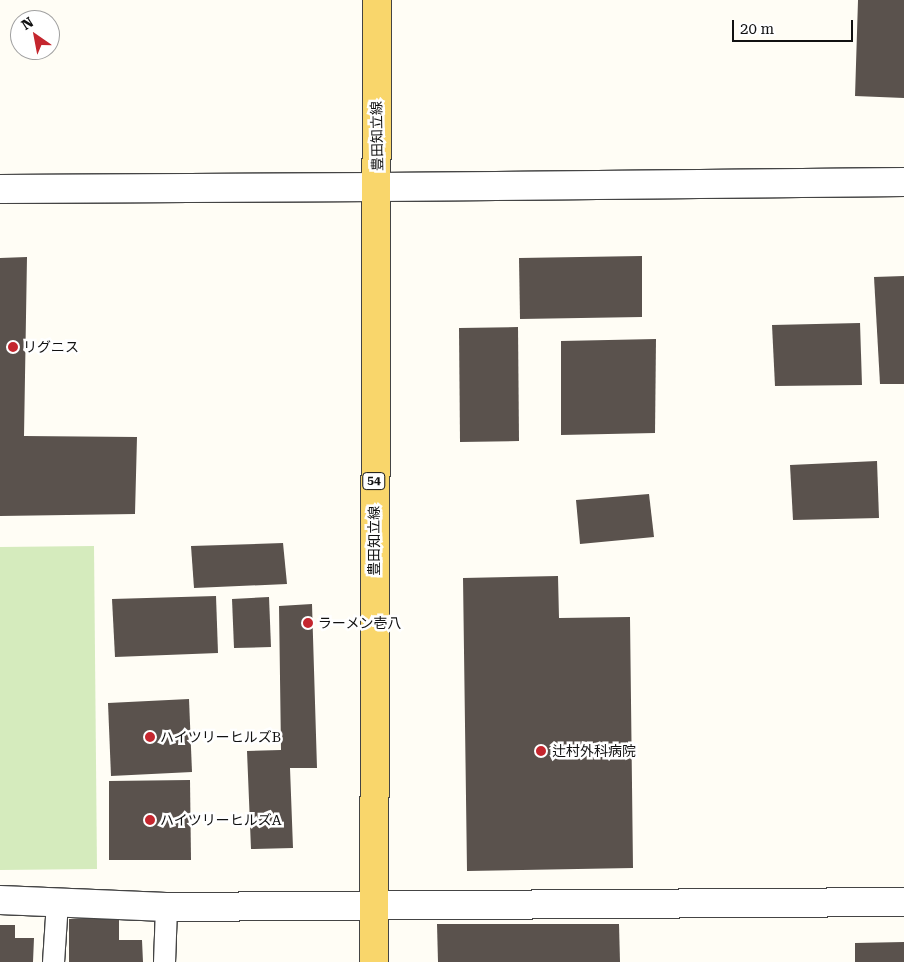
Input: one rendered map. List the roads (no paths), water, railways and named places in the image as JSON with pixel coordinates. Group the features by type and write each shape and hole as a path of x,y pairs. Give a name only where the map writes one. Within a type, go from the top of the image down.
{"main road":[{"name":"豊田知立線","path":"374,962 374,282 378,187 377,0"}],"street":[{"path":"0,189 904,182"},
{"path":"0,900 166,907 374,904 904,902"}],"lane":[{"path":"53,962 57,901"},
{"path":"164,962 166,907"}],"place":[{"name":"リグニス","path":"13,347"},
{"name":"ラーメン壱八","path":"308,623"},
{"name":"ハイツリーヒルズB","path":"150,737"},
{"name":"辻村外科病院","path":"541,751"},
{"name":"ハイツリーヒルズA","path":"150,820"}]}
